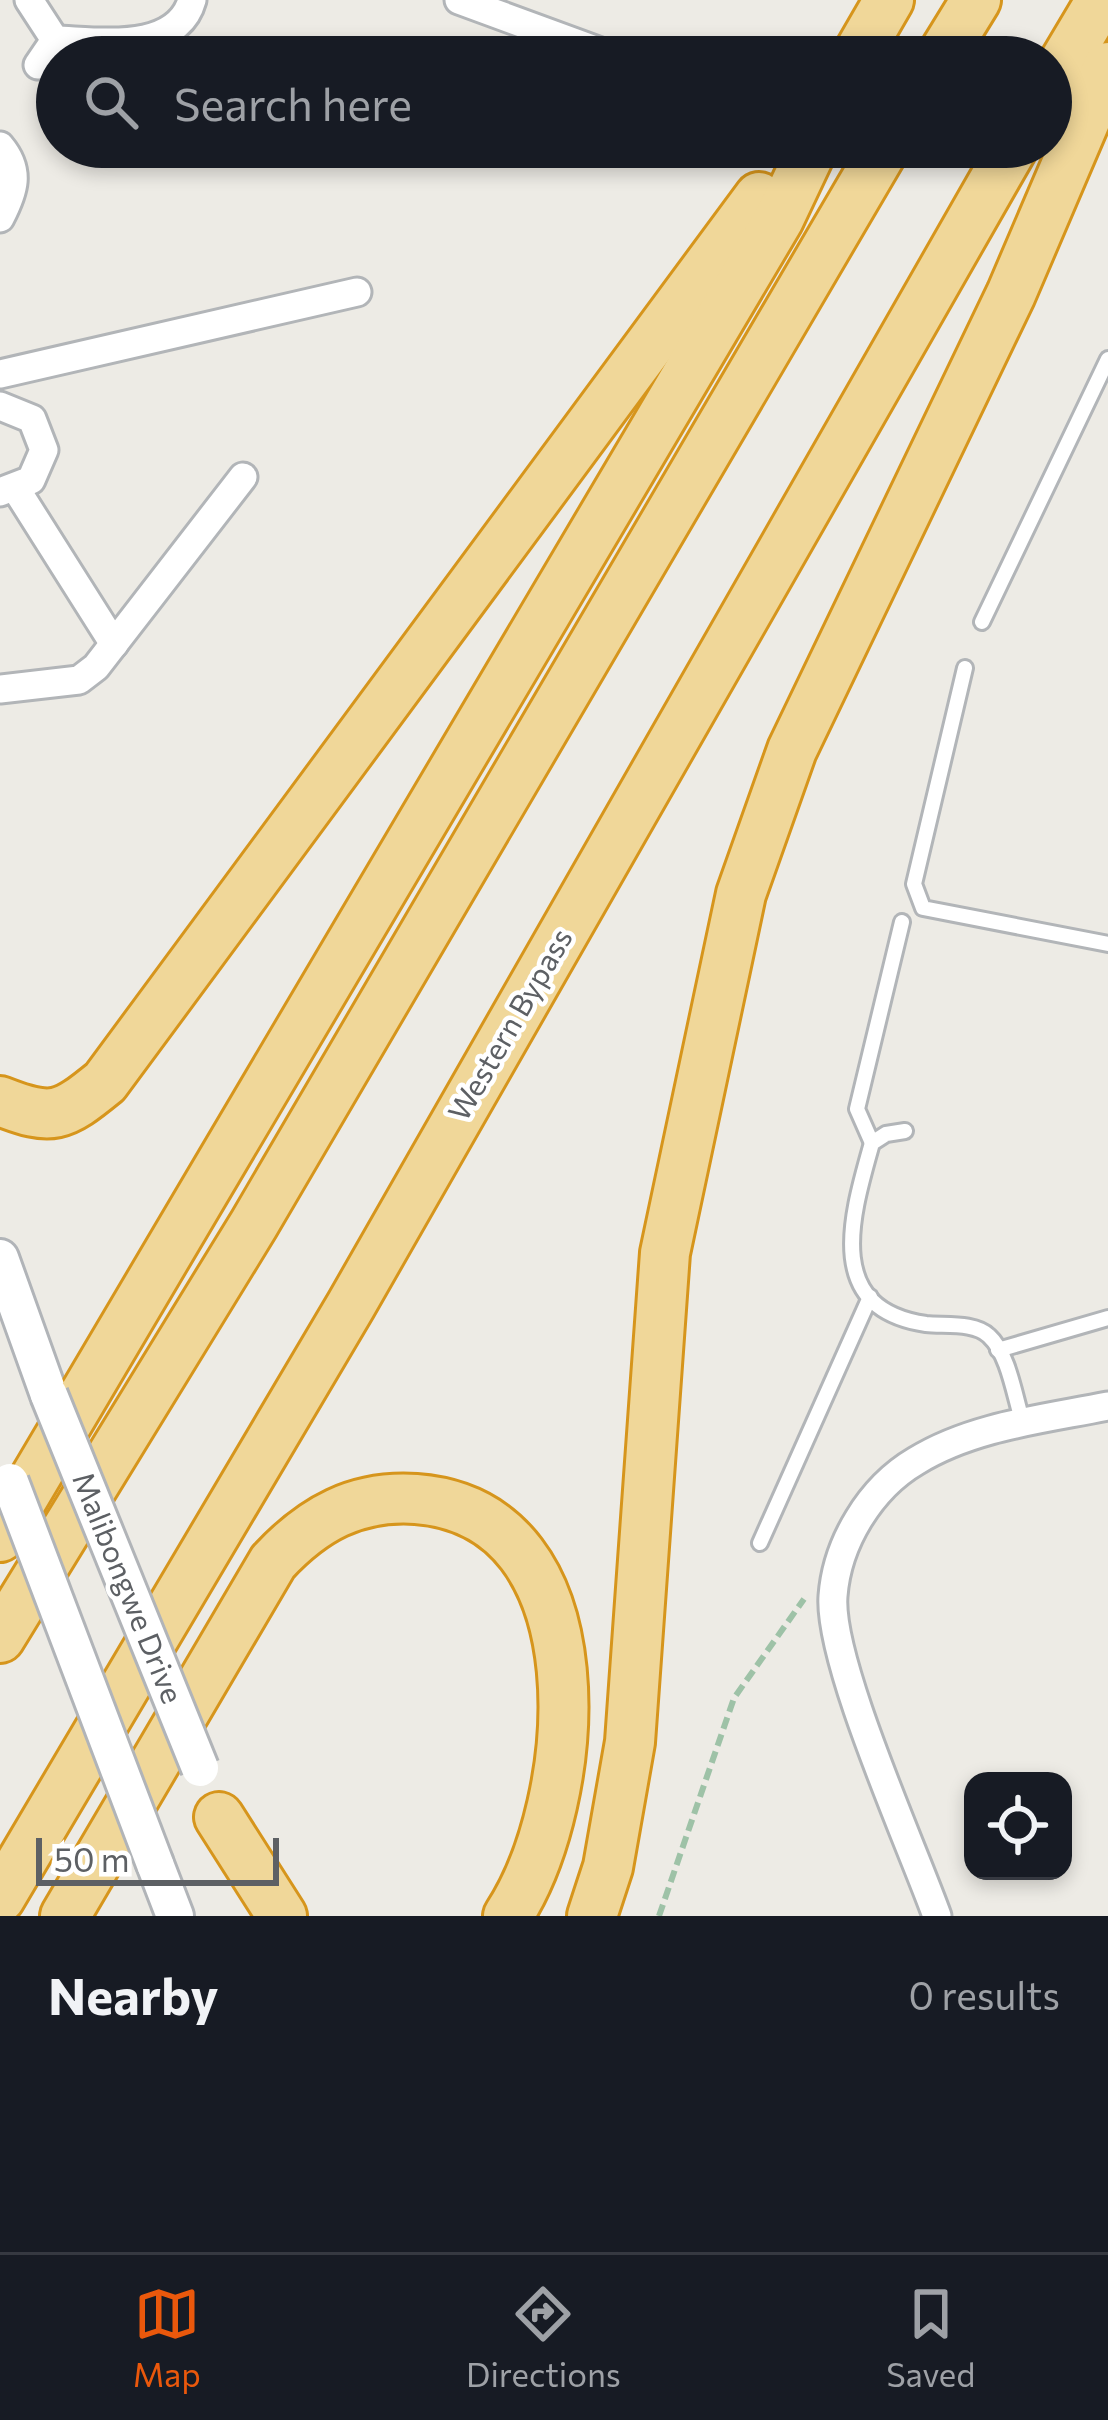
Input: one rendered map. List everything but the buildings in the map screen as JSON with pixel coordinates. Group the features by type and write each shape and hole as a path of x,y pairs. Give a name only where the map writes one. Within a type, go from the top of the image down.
{"highway":[{"path":"869,36 890,0"},
{"path":"954,36 976,0"},
{"path":"1072,49 1101,0"},
{"path":"1072,151 1108,67"},
{"path":"0,1102 49,1117 71,1110 105,1082 779,168"},
{"path":"0,1538 779,219 803,168"},
{"path":"0,1638 278,1184 873,168"},
{"name":"Western Bypass","path":"0,1898 351,1305 1001,168"},
{"path":"592,1916 608,1867 630,1742 665,1253 741,894 792,750 1011,294 1065,168"},
{"path":"65,1916 273,1562 318,1520 355,1504 392,1498 456,1508 492,1527 524,1556 548,1603 563,1683 561,1745 537,1861 508,1916"},
{"path":"219,1817 282,1916"}],"main road":[{"name":"Malibongwe Drive","path":"0,1258 49,1395 258,1916"},
{"path":"4,1468 175,1916"}],"street":[{"path":"29,0 52,36"},
{"path":"152,36 188,14 192,0"},
{"path":"459,0 557,36"},
{"path":"0,146 9,157 15,183 0,218"},
{"path":"0,374 357,292"},
{"path":"0,406 32,419 44,450 40,466 8,491 114,644"},
{"path":"0,688 79,680 114,644 243,477"},
{"path":"938,1916 838,1646 833,1598 840,1562 868,1505 916,1461 984,1431 1108,1406"}],"lane":[{"path":"982,622 1108,359"},
{"path":"965,668 914,884 916,900 923,908 1108,944"},
{"path":"902,922 857,1108 872,1143 849,1244 857,1278 883,1310 920,1323 977,1329 998,1350 1023,1423"},
{"path":"872,1143 886,1134 905,1131"},
{"path":"760,1543 870,1297"},
{"path":"998,1350 1108,1318"}],"path":[{"path":"659,1916 734,1698 797,1606 840,1562"}]}
